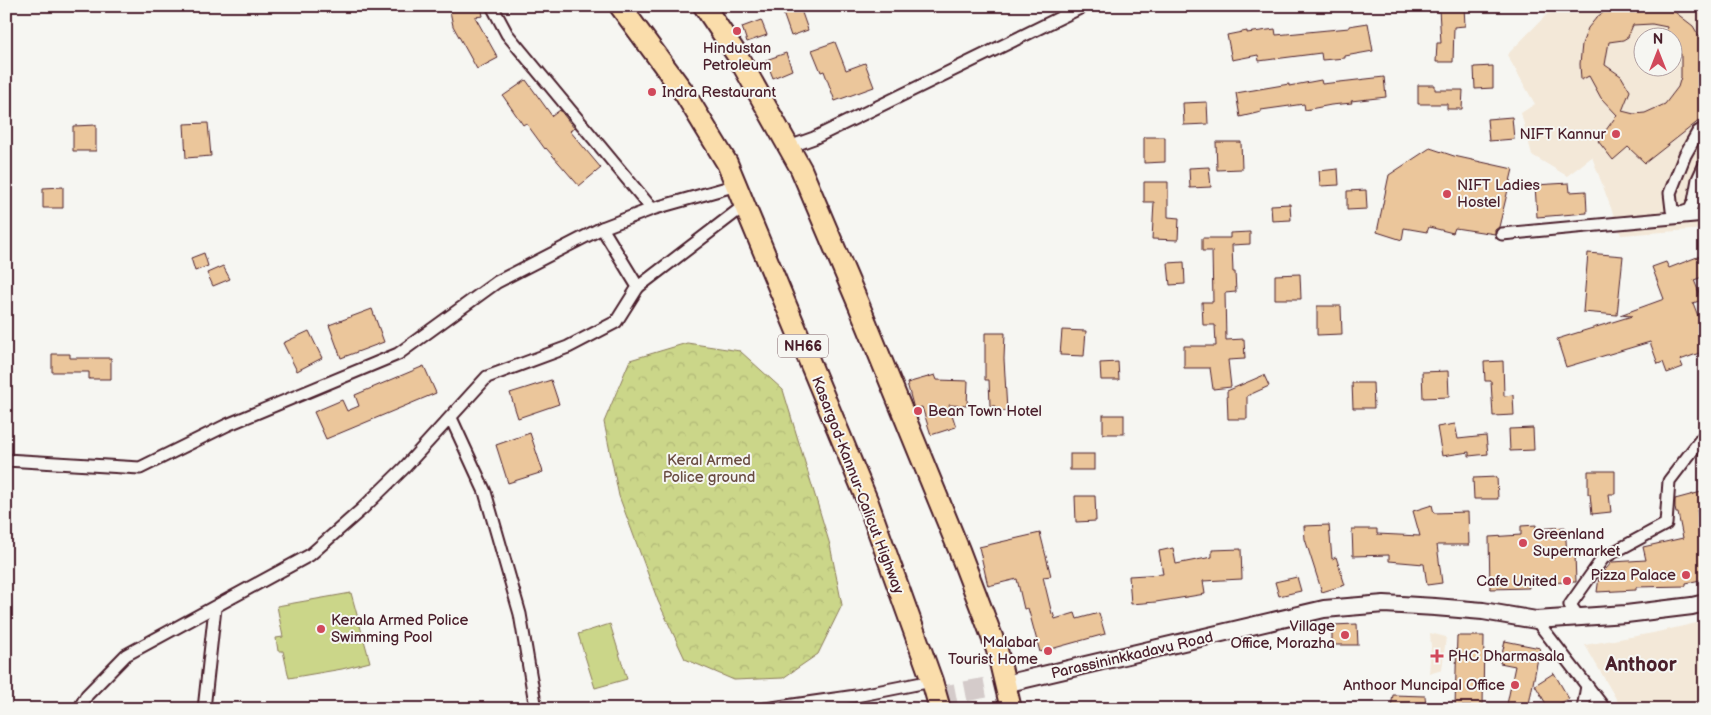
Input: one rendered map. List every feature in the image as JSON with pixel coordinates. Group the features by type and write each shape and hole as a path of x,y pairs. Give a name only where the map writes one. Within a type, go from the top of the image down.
{"highway":[{"name":"Kasargod-Kannur-Calicut Highway","path":"620,6 685,94 727,163 867,500 932,681 940,709"},
{"path":"704,6 737,55 789,147 855,294 959,550 997,650 1011,709"}],"main road":[{"name":"Parassininkkadavu Road","path":"1005,684 1324,609 1384,604 1427,606 1483,611 1536,620 1626,614 1705,603"}],"street":[{"path":"492,6 507,34 652,209"},
{"path":"789,147 814,138 1084,6"},
{"path":"1705,128 1698,132 1685,155 1670,193 1672,210 1680,213 1690,210 1694,201 1698,179 1705,164"},
{"path":"6,460 140,468 227,425 398,354 497,282 602,228 652,209 737,185"},
{"path":"79,709 87,695 126,655 310,555 362,509 404,468 487,377 568,347 616,322 638,287 745,205"},
{"path":"1502,234 1705,215"},
{"path":"602,228 638,287"},
{"path":"451,418 485,492 520,614 536,709"},
{"path":"1578,616 1570,605 1603,558 1666,524 1670,480 1705,434"},
{"path":"204,709 214,608"},
{"path":"1536,620 1605,709"},
{"path":"765,709 864,694 932,681"},
{"path":"1583,709 1587,686"}],"shaded area":[{"name":"NIFT Kannur","path":"1555,6 1705,6 1705,229 1621,235 1592,157 1567,176 1532,155 1521,113 1535,104 1507,55"},
{"path":"1705,621 1705,709 1622,709 1585,645 1653,633"},
{"name":"PHC Dharmasala","path":"1430,633 1446,637 1442,670 1429,674 1431,647"}],"green space":[{"name":"Keral Armed Police ground","path":"687,343 740,351 783,390 830,545 842,605 818,654 783,678 734,680 685,659 658,601 619,496 604,422 630,360"},
{"name":"Kerala Armed Police Swimming Pool","path":"351,593 370,662 289,678 283,651 278,651 276,638 283,637 277,606"},
{"path":"610,624 627,679 595,688 578,634"}],"building":[{"path":"449,6 481,6 483,16 475,17 498,58 477,69 453,26"},
{"path":"1464,6 1465,26 1454,27 1453,62 1436,62 1437,43 1441,43 1439,9"},
{"path":"1612,6 1667,6 1693,26 1705,46 1705,116 1645,163 1628,147 1613,160 1598,141 1617,115 1601,98 1589,76 1581,80 1582,44 1588,28 1597,17"},
{"path":"800,7 808,30 791,36 783,13"},
{"path":"761,20 767,35 747,42 742,27"},
{"path":"1368,23 1373,51 1345,56 1345,58 1322,60 1321,53 1259,61 1258,55 1232,60 1227,35 1275,29 1276,35 1349,28 1349,26"},
{"path":"835,42 846,70 865,63 874,87 835,101 824,71 821,72 812,50"},
{"path":"786,53 792,70 773,78 766,60"},
{"path":"1493,66 1493,88 1475,89 1474,67"},
{"path":"1384,77 1386,97 1351,101 1352,103 1305,110 1304,104 1261,110 1261,112 1240,117 1236,93 1321,80 1322,84"},
{"path":"526,80 552,116 560,110 574,128 570,131 601,168 579,186 545,149 526,123 523,125 503,96"},
{"path":"1418,85 1435,85 1435,90 1463,90 1462,109 1447,109 1447,104 1418,104"},
{"path":"1207,102 1208,124 1184,125 1183,103"},
{"path":"1512,117 1514,139 1489,141 1487,119"},
{"path":"208,123 211,156 186,158 184,124"},
{"path":"96,125 96,151 73,151 73,126"},
{"path":"1144,137 1165,137 1165,162 1144,163"},
{"path":"1216,142 1241,142 1242,169 1217,170"},
{"name":"NIFT Ladies Hostel","path":"1430,148 1454,156 1513,169 1499,227 1495,230 1495,234 1455,228 1453,233 1429,227 1427,232 1404,228 1402,240 1377,232 1389,175"},
{"path":"1209,167 1211,187 1190,188 1189,168"},
{"path":"1338,169 1339,185 1320,186 1319,171"},
{"path":"1144,182 1168,182 1168,217 1179,218 1178,240 1152,239 1154,202 1144,202"},
{"path":"1569,183 1570,192 1586,191 1587,213 1537,217 1535,185"},
{"path":"63,187 63,208 43,208 43,188"},
{"path":"1366,190 1367,209 1347,210 1347,191"},
{"path":"1290,204 1291,220 1272,221 1271,205"},
{"path":"1250,232 1250,244 1232,245 1236,292 1225,293 1226,340 1244,339 1245,359 1228,360 1231,387 1213,389 1210,368 1184,368 1184,346 1216,346 1215,325 1203,325 1202,302 1213,302 1212,251 1202,251 1202,238 1230,238 1230,233"},
{"path":"204,253 208,266 195,271 191,258"},
{"path":"1588,253 1623,256 1617,315 1583,312"},
{"path":"1705,254 1705,276 1694,280 1702,300 1693,303 1705,334 1705,351 1680,360 1683,367 1667,373 1663,362 1658,364 1650,342 1566,367 1557,339 1632,316 1620,315 1664,299 1652,267 1666,262 1669,268"},
{"path":"1184,262 1185,284 1170,285 1168,263"},
{"path":"223,266 230,279 213,286 207,273"},
{"path":"1300,274 1301,299 1275,299 1275,275"},
{"path":"1317,306 1341,306 1342,334 1317,335"},
{"path":"372,309 384,342 341,358 329,325"},
{"path":"1062,330 1086,331 1084,356 1060,355"},
{"path":"309,331 322,358 297,371 283,343"},
{"path":"985,333 1005,333 1004,359 1007,411 995,412 995,406 990,406 989,380 985,380"},
{"path":"52,354 70,354 70,358 111,358 111,379 89,379 89,372 52,372"},
{"path":"1503,361 1504,396 1513,395 1514,415 1493,416 1491,381 1485,381 1484,362"},
{"path":"1118,362 1119,380 1101,380 1100,363"},
{"path":"424,366 436,393 326,439 314,412 342,400 347,411 359,406 355,395"},
{"path":"1448,371 1449,397 1423,398 1422,372"},
{"path":"935,375 937,380 968,381 967,406 949,405 956,427 931,435 922,407 914,409 907,383"},
{"path":"1264,375 1269,386 1247,396 1247,419 1228,419 1227,391"},
{"path":"551,380 559,404 518,418 510,393"},
{"path":"1352,383 1373,383 1374,408 1353,408"},
{"path":"1103,415 1124,415 1124,434 1103,434"},
{"path":"1455,424 1458,439 1486,436 1488,454 1469,456 1469,452 1442,456 1437,427"},
{"path":"1533,428 1534,450 1510,451 1509,429"},
{"path":"530,433 543,472 508,483 496,445"},
{"path":"1070,454 1094,454 1094,470 1070,470"},
{"path":"1588,471 1615,471 1615,494 1609,494 1611,512 1592,514 1590,494 1588,494"},
{"path":"1497,477 1498,499 1474,499 1473,478"},
{"path":"1705,491 1705,508 1697,510 1705,553 1705,579 1686,583 1686,586 1636,587 1636,590 1597,592 1599,577 1612,562 1646,560 1643,547 1683,538 1678,513 1676,513 1675,499"},
{"path":"1075,496 1095,496 1096,521 1076,522"},
{"path":"1432,505 1434,513 1468,512 1469,545 1437,545 1442,583 1427,585 1424,564 1389,561 1389,555 1353,556 1352,529 1377,529 1377,534 1420,536 1413,511"},
{"path":"1329,525 1332,559 1336,557 1345,585 1322,592 1305,539 1304,526"},
{"path":"1536,525 1536,529 1565,527 1567,554 1575,554 1576,582 1528,583 1529,588 1490,589 1489,537 1521,535 1521,526"},
{"path":"1040,533 1051,576 1043,577 1052,614 1055,619 1075,613 1077,619 1099,613 1105,634 1040,652 1028,608 1024,609 1017,579 988,586 979,547"},
{"path":"1173,548 1176,564 1212,557 1212,550 1241,549 1242,579 1203,581 1205,594 1131,604 1129,576 1163,574 1159,551"},
{"path":"1297,577 1301,591 1279,596 1275,582"},
{"name":"Village Office, Morazha","path":"1357,624 1358,645 1332,645 1332,625"},
{"path":"1457,636 1484,636 1483,706 1455,706"},
{"path":"1505,641 1540,648 1528,709 1506,709 1515,666 1500,663"},
{"path":"1554,673 1569,699 1549,709 1535,685"},
{"path":"1393,695 1425,696 1426,707 1421,707 1421,709 1397,709 1397,706 1391,707"}],"tunnel":[{"path":"936,697 1005,684"}],"place":[{"name":"Hindustan Petroleum","path":"737,31"},
{"name":"Indra Restaurant","path":"652,92"},
{"name":"NIFT Kannur","path":"1616,134"},
{"name":"NIFT Ladies Hostel","path":"1447,194"},
{"name":"Bean Town Hotel","path":"918,411"},
{"name":"Greenland Supermarket","path":"1523,543"},
{"name":"Pizza Palace","path":"1686,575"},
{"name":"Cafe United","path":"1567,581"},
{"name":"Kerala Armed Police Swimming Pool","path":"321,629"},
{"name":"Village Office, Morazha","path":"1345,635"},
{"name":"Malabar Tourist Home","path":"1048,651"},
{"name":"PHC Dharmasala","path":"1437,656"},
{"name":"Anthoor Muncipal Office","path":"1515,685"}],"district":[{"name":"Anthoor","path":"1641,664"}]}
